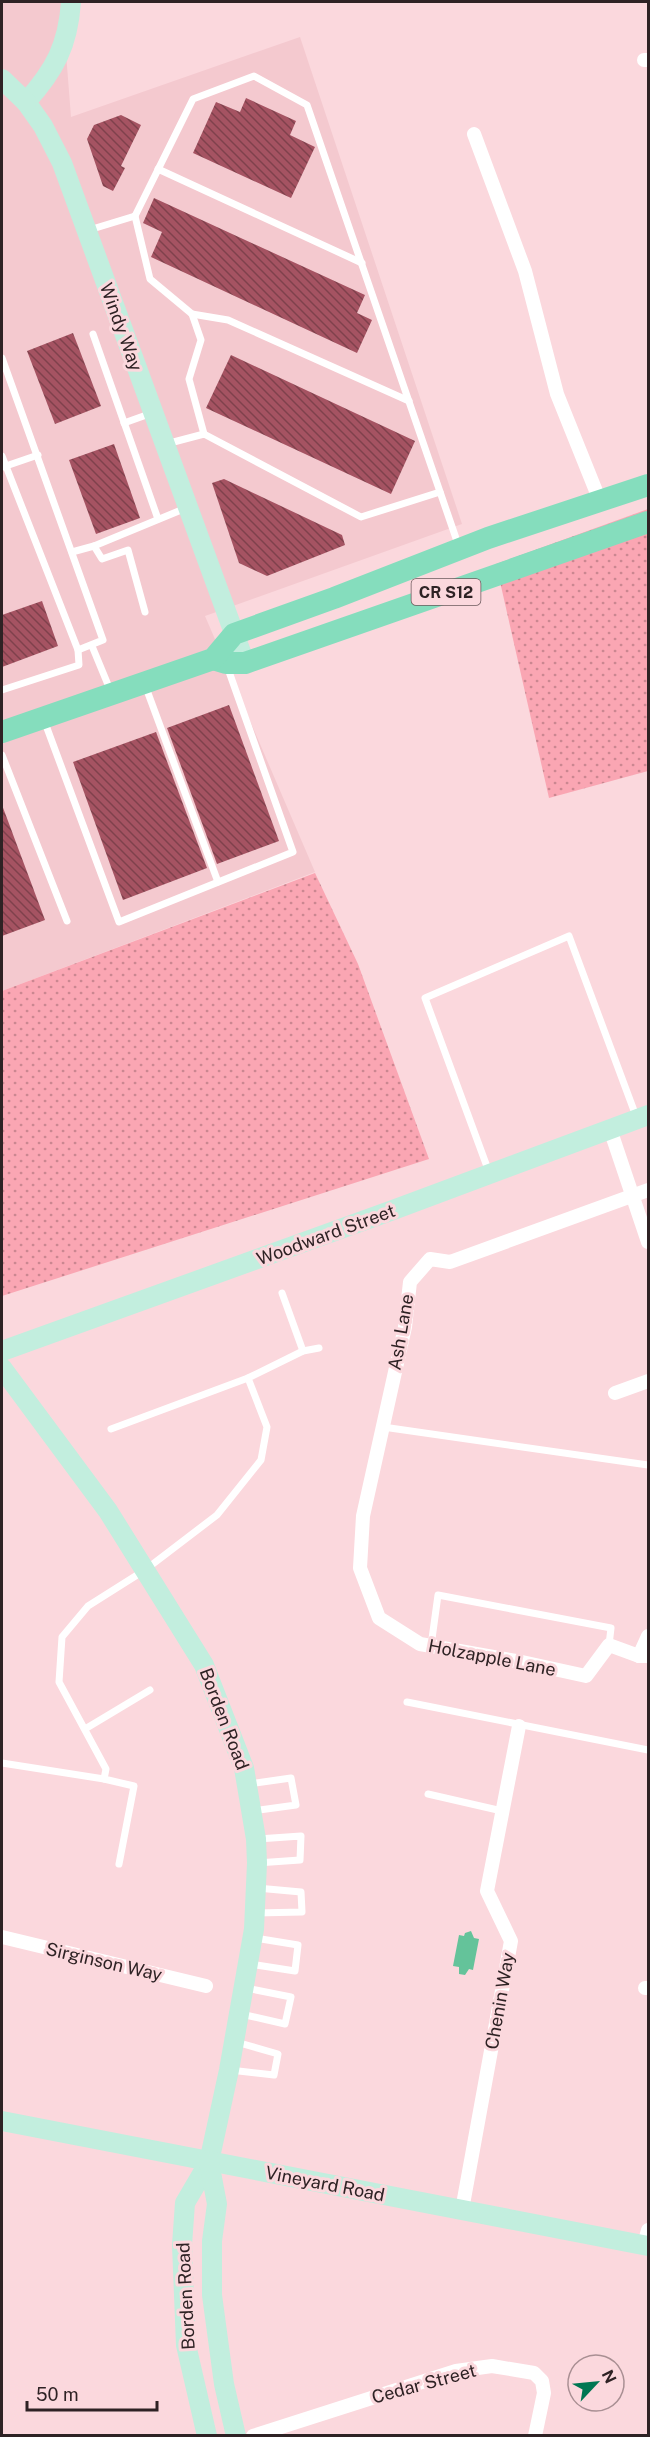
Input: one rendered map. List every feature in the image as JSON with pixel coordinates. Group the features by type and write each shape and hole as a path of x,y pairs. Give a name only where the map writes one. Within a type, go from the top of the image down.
{"main road":[{"name":"CR S12","path":"234,634 460,549 648,485"},
{"name":"CR S12","path":"2,732 145,683 228,662 648,522"},
{"path":"228,662 234,634"}],"street":[{"path":"26,102 45,81 59,58 69,23 71,2"},
{"name":"Windy Way","path":"2,79 26,102 43,126 62,163 234,634"},
{"path":"474,134 525,271 557,394 600,501"},
{"name":"Woodward Street","path":"2,1352 643,1117"},
{"path":"610,1129 648,1242"},
{"name":"Ash Lane","path":"360,1568 363,1516 405,1327 410,1282 430,1259 450,1262 648,1190"},
{"name":"Borden Road","path":"2,1368 108,1511 204,1665 244,1768 256,1839 257,1888 253,1938 229,2070 209,2162 185,2203 182,2245 186,2345 207,2436"},
{"path":"615,1393 648,1382"},
{"name":"Holzapple Lane","path":"360,1568 379,1618 420,1644 586,1676 609,1645"},
{"path":"609,1645 644,1656 648,1636"},
{"name":"Chenin Way","path":"462,2210 512,1941 487,1891 519,1726"},
{"name":"Sirginson Way","path":"2,1937 206,1986"},
{"name":"Vineyard Road","path":"2,2121 462,2210 647,2240"},
{"name":"Borden Road","path":"209,2162 217,2204 212,2241 212,2295 224,2385 236,2436"},
{"name":"Cedar Street","path":"253,2436 456,2371 492,2366 534,2373 542,2381 544,2393 536,2436"}],"lane":[{"path":"410,401 228,320 192,314 150,279 135,216 193,99 254,76 307,105 410,401 460,549"},
{"path":"158,169 362,262"},
{"path":"86,230 135,216"},
{"path":"192,314 201,340 189,379 204,434"},
{"path":"93,334 158,519"},
{"path":"2,358 103,640 78,650"},
{"path":"124,423 152,413"},
{"path":"164,445 204,434 361,517 440,492"},
{"path":"3,466 38,455"},
{"path":"2,456 3,466 78,650 80,665 2,690"},
{"path":"72,552 94,546 186,507"},
{"path":"94,546 102,559 128,550 146,612"},
{"path":"92,646 112,694"},
{"path":"43,718 118,922 293,852 228,662"},
{"path":"145,683 218,882"},
{"path":"2,755 67,921"},
{"path":"490,1174 425,998 569,936 643,1117"},
{"path":"282,1293 303,1351"},
{"path":"111,1429 248,1378 303,1351 319,1348"},
{"path":"105,1779 106,1769 59,1682 62,1636 88,1606 145,1570 217,1515 261,1460 267,1427 248,1378"},
{"path":"383,1427 648,1465"},
{"path":"431,1646 438,1595 611,1628 609,1645"},
{"path":"84,1729 150,1690"},
{"path":"406,1702 648,1750"},
{"path":"2,1762 134,1786 119,1864"},
{"path":"247,1785 291,1778 296,1805 251,1811"},
{"path":"428,1794 502,1811"},
{"path":"256,1839 301,1836 300,1860 257,1863"},
{"path":"256,1913 302,1912 301,1892 257,1888"},
{"path":"248,1964 295,1971 298,1945 253,1938"},
{"path":"239,2013 285,2024 291,1997 244,1988"},
{"path":"229,2070 274,2075 278,2054 234,2041"}],"shaded area":[{"path":"2,2 62,2 71,117 300,37 462,524 205,616 315,872 2,991"},
{"path":"648,509 648,771 549,798 496,564"},
{"path":"315,873 358,964 429,1159 2,1296 2,991"},
{"path":"471,1931 474,1938 479,1939 473,1970 469,1969 465,1975 459,1974 459,1967 453,1966 459,1935 464,1936 465,1933"}],"building":[{"path":"246,98 296,121 290,135 315,147 291,198 193,153 216,102 240,112"},
{"path":"121,115 141,125 121,166 125,168 113,191 103,186 87,139 94,125"},
{"path":"154,198 365,295 357,313 372,320 357,353 151,257 162,232 143,223"},
{"path":"73,333 101,406 55,424 27,351"},
{"path":"231,355 415,441 391,494 206,408"},
{"path":"114,444 140,518 96,534 69,460"},
{"path":"224,479 342,535 345,545 267,576 239,563 212,483"},
{"path":"42,601 58,646 2,667 2,615"},
{"path":"229,705 279,841 217,864 167,728"},
{"path":"156,732 207,868 123,900 73,762"},
{"path":"2,805 45,920 2,936"}]}
